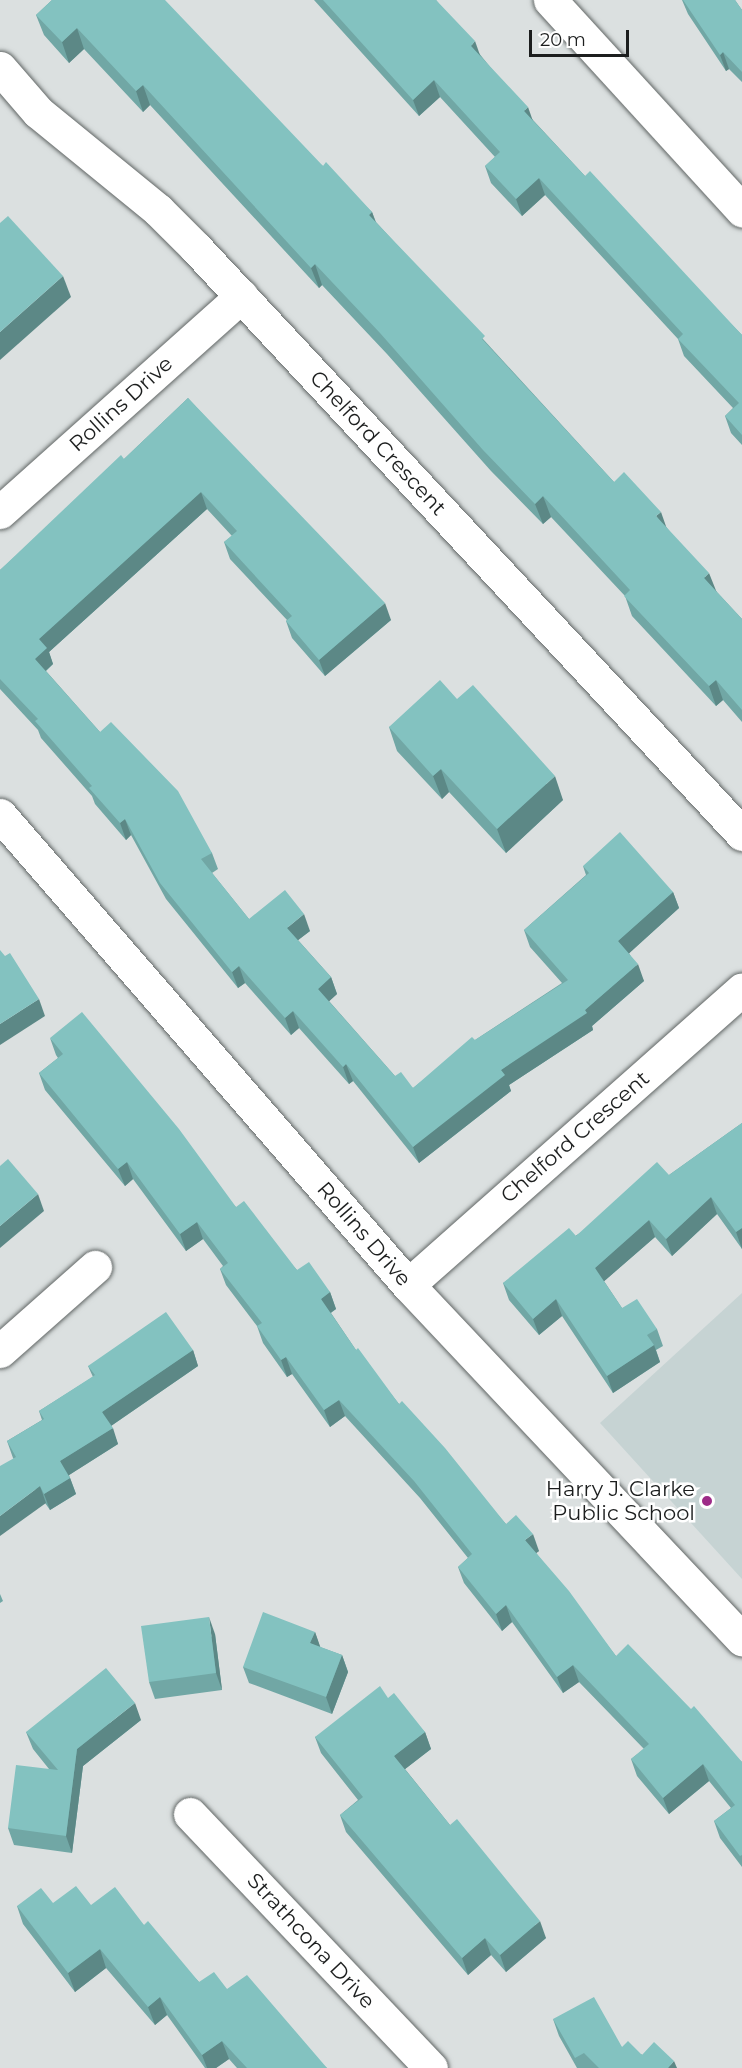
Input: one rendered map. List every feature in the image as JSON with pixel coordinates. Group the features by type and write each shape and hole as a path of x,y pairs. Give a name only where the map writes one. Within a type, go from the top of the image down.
{"street":[{"path":"550,0 742,210"},
{"name":"Chelford Crescent","path":"0,68 38,112 158,210 242,296 742,834"},
{"name":"Rollins Drive","path":"0,512 242,296"},
{"name":"Rollins Drive","path":"0,816 408,1285 742,1639"},
{"name":"Chelford Crescent","path":"408,1285 742,990"},
{"path":"0,1351 95,1267"},
{"name":"Strathcona Drive","path":"190,1814 431,2068"}],"shaded area":[{"name":"Harry J. Clarke Public School","path":"742,1293 742,1579 600,1423"}],"building":[{"path":"52,0 165,0 323,166 326,162 372,212 369,215 485,336 482,339 614,482 624,472 661,512 656,516 709,573 704,578 742,619 742,710 716,680 709,686 624,596 630,590 543,496 535,504 483,450 380,333 315,264 311,268 143,85 136,91 77,28 62,42 36,15"},
{"path":"323,0 436,0 475,41 471,46 528,107 524,111 585,176 590,171 742,335 742,435 725,416 739,403 678,339 683,334 539,178 516,199 485,166 500,152 434,80 413,100"},
{"path":"683,0 735,0 742,10 742,72 723,52 720,55"},
{"path":"8,216 63,276 0,332 0,223"},
{"path":"188,398 385,603 319,660 286,621 292,616 224,542 237,531 201,492 39,639 47,648 35,659 100,732 111,722 178,791 212,853 201,859 249,919 285,890 304,914 287,928 331,977 318,989 395,1076 401,1072 413,1088 472,1037 475,1040 568,980 524,930 589,873 583,866 620,832 673,892 618,941 638,964 585,1010 587,1013 501,1070 505,1075 413,1147 346,1064 343,1067 293,1011 285,1018 239,966 232,972 160,883 125,819 120,823 89,788 92,786 35,721 38,719 0,679 0,570 121,455 124,459"},
{"path":"440,680 457,699 473,685 555,776 497,829 441,769 433,776 389,727"},
{"path":"0,950 5,956 10,953 39,999 0,1024"},
{"path":"82,1012 179,1129 236,1207 244,1201 297,1270 309,1262 330,1292 321,1299 356,1350 358,1348 399,1404 402,1401 445,1448 506,1524 516,1515 533,1534 525,1540 569,1591 616,1656 628,1644 691,1709 694,1706 742,1762 742,1855 740,1856 714,1821 735,1805 703,1764 663,1798 631,1759 649,1744 573,1665 557,1677 506,1605 496,1614 458,1567 472,1554 414,1481 339,1400 324,1410 286,1357 281,1360 257,1326 262,1323 220,1269 228,1263 197,1222 180,1234 127,1162 118,1169 39,1073 63,1054 50,1038"},
{"path":"742,1123 742,1228 736,1232 711,1197 666,1239 649,1220 595,1268 622,1308 637,1299 657,1329 647,1335 654,1345 607,1376 556,1299 533,1319 503,1283 569,1228 576,1236 657,1162 669,1175"},
{"path":"8,1159 38,1194 0,1226 0,1166"},
{"path":"166,1312 193,1350 102,1412 113,1428 60,1461 70,1478 44,1494 40,1486 0,1516 0,1466 16,1457 7,1441 44,1419 39,1411 95,1375 88,1366"},
{"path":"263,1612 315,1632 310,1643 342,1655 326,1697 243,1667"},
{"path":"209,1617 216,1673 149,1682 141,1626"},
{"path":"106,1668 135,1703 77,1749 66,1836 8,1828 16,1765 58,1770 26,1732"},
{"path":"380,1686 388,1698 394,1693 425,1732 394,1756 450,1825 457,1819 540,1921 500,1955 485,1938 462,1958 340,1815 363,1797 315,1737"},
{"path":"76,1886 91,1905 115,1887 144,1925 148,1921 199,1982 214,1972 227,1989 247,1975 327,2068 247,2068 222,2041 202,2055 160,1997 148,2007 100,1949 68,1973 17,1906 41,1888 53,1903"},
{"path":"594,1997 622,2047 628,2041 642,2055 654,2042 674,2061 668,2068 599,2068 584,2053 575,2058 553,2019"}],"place":[{"name":"Harry J. Clarke Public School","path":"707,1501"}]}
